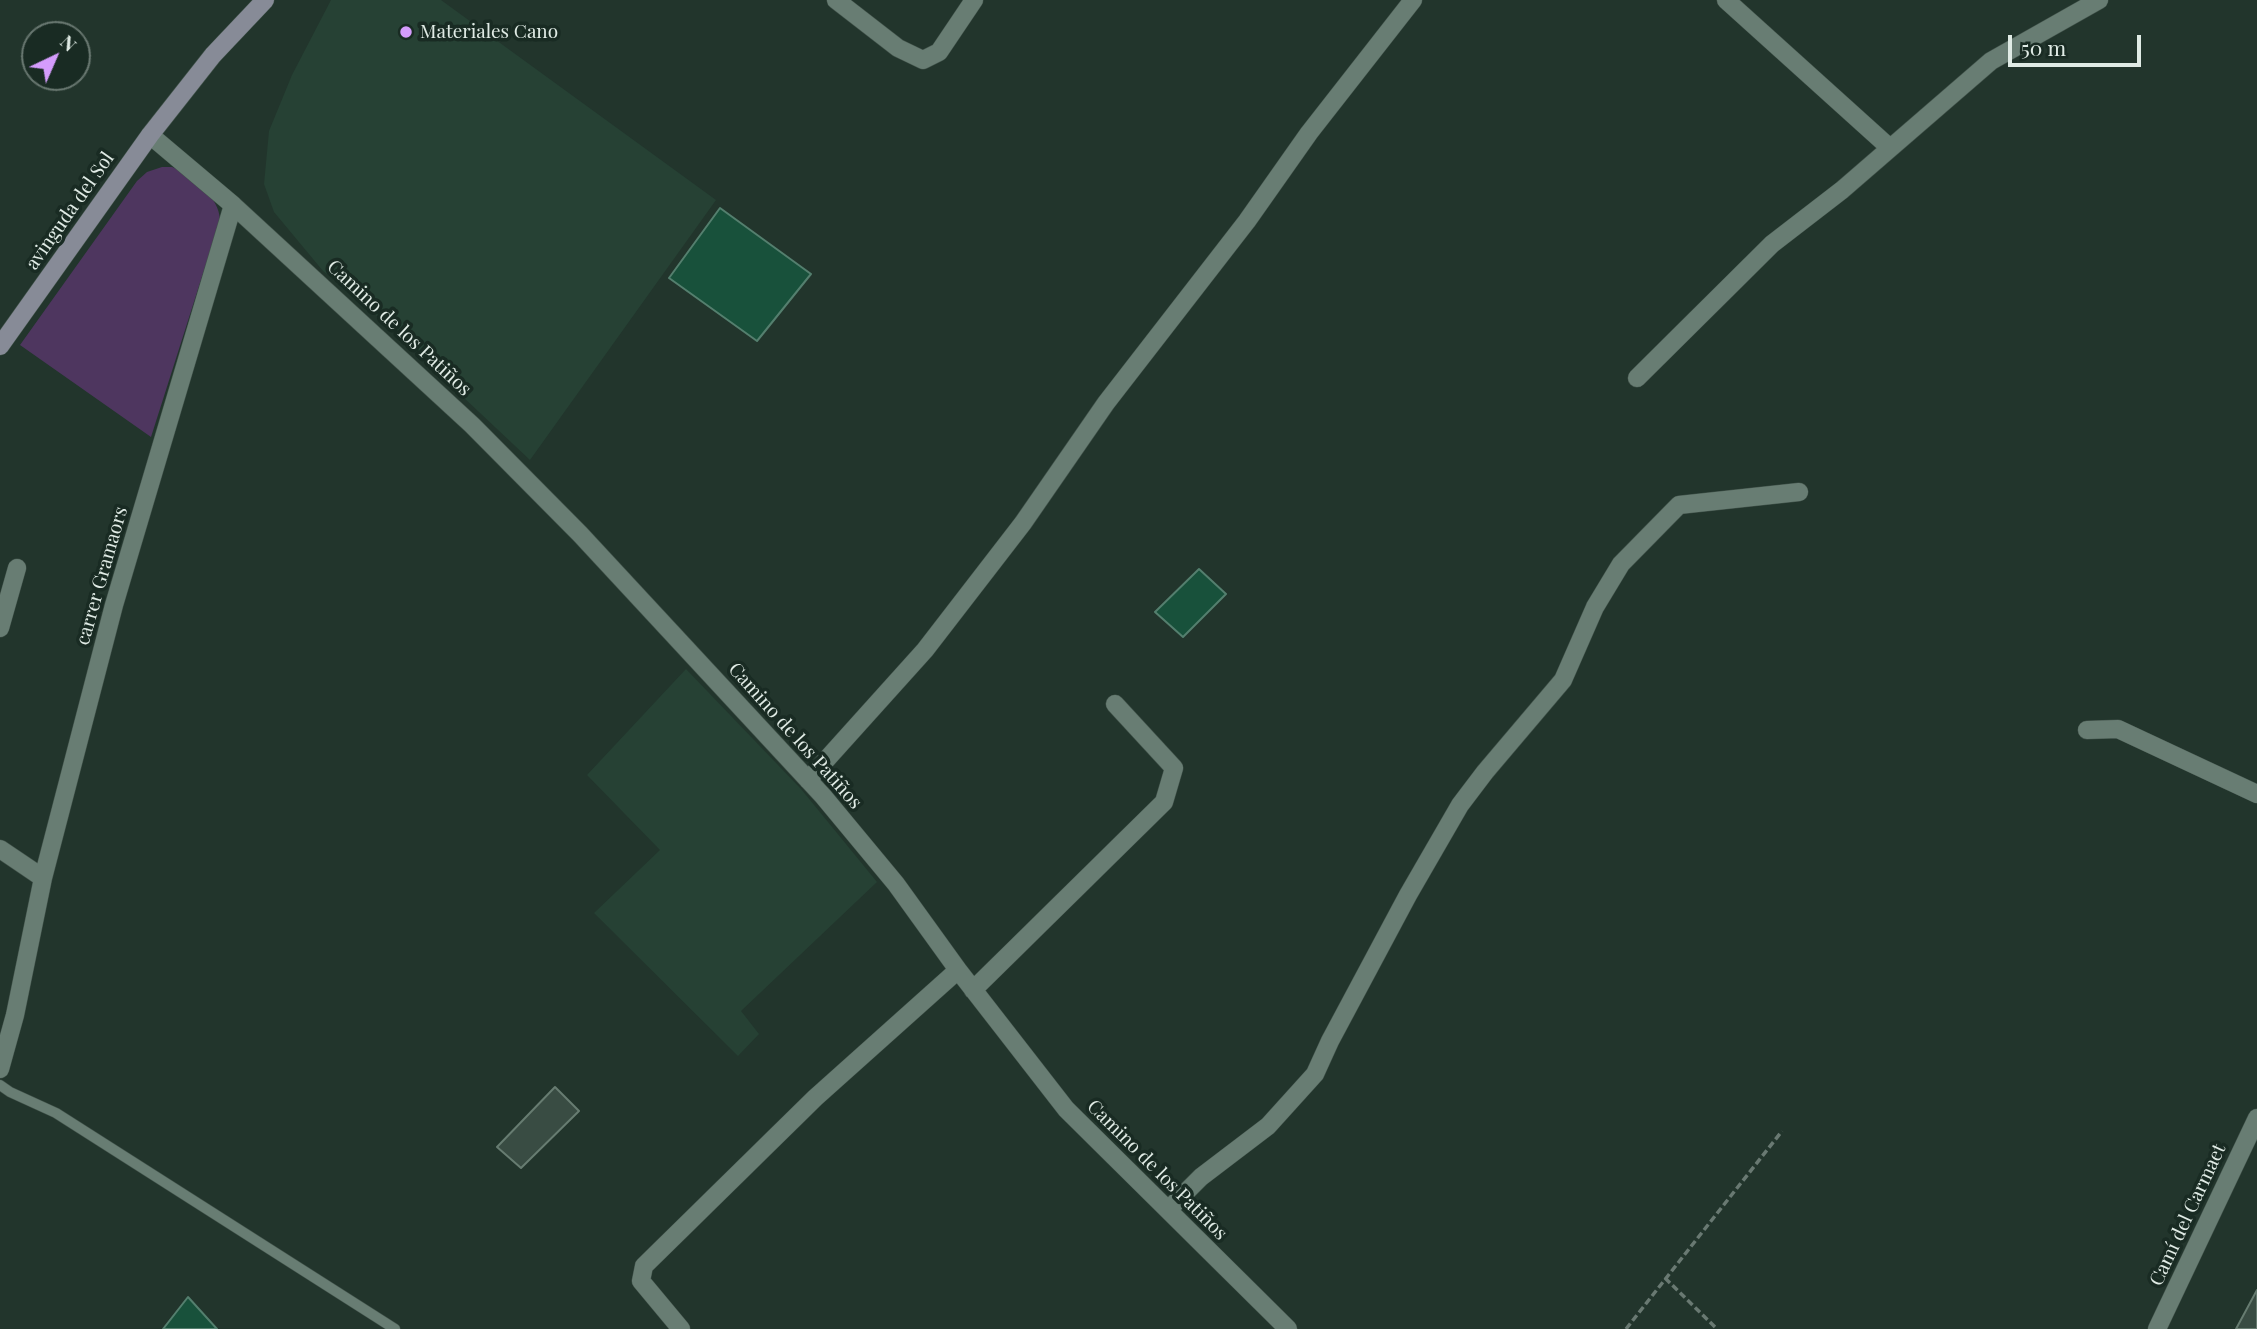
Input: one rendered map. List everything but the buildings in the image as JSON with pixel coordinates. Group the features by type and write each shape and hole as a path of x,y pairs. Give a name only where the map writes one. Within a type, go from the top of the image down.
{"main road":[{"name":"avinguda del Sol","path":"0,346 150,135 213,55 265,0"}],"street":[{"path":"836,0 898,48 923,60 939,52 974,0"},
{"path":"808,780 925,650 1015,533 1106,403 1247,221 1309,133 1413,0"},
{"path":"1726,0 1890,148"},
{"path":"1637,378 1772,244 1842,190 1991,61 2099,0"},
{"path":"150,135 233,205"},
{"name":"Camino de los Patiños","path":"233,205 481,434 580,534 808,780 896,884 973,990 1066,1109 1288,1329"},
{"name":"carrer Gramaors","path":"1,1066 15,1015 43,878 114,605 233,205"},
{"path":"1168,1210 1201,1177 1268,1126 1315,1074 1408,895 1460,805 1563,680 1595,607 1621,564 1679,505 1799,492"},
{"path":"0,628 17,568"},
{"path":"973,990 1164,802 1174,768 1115,704"},
{"path":"2087,730 2118,729 2257,794"},
{"path":"0,849 43,878"},
{"path":"681,1329 641,1281 645,1266 815,1098 958,970"},
{"name":"Camí del Carmaet","path":"2158,1329 2257,1118"}],"lane":[{"path":"0,1085 56,1113 395,1329"}],"path":[{"path":"1626,1329 1782,1130"},
{"path":"1665,1278 1717,1329"}],"shaded area":[{"path":"331,0 441,0 716,200 530,460 361,301 323,271 274,212 264,184 269,131 292,75"},
{"path":"162,167 179,170 206,191 216,204 220,220 151,437 20,345 137,181 147,172"},
{"path":"720,208 811,274 757,341 669,278"},
{"path":"1199,569 1226,594 1183,637 1155,612"},
{"path":"686,669 801,789 877,882 741,1011 759,1034 738,1056 594,913 660,850 587,775"},
{"path":"188,1297 217,1329 163,1329"}],"place":[{"name":"Materiales Cano","path":"406,32"}]}
